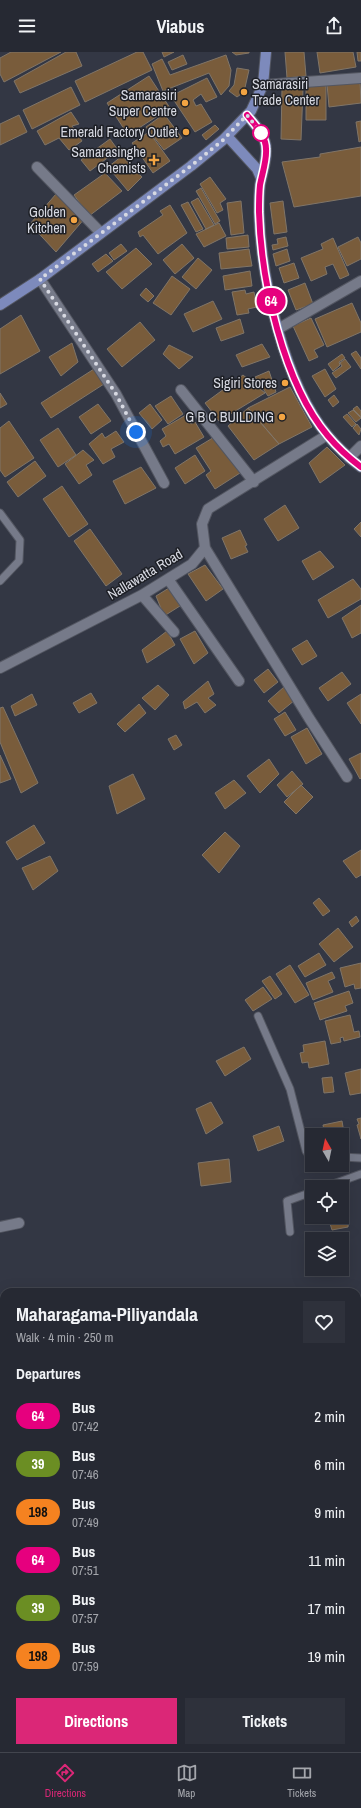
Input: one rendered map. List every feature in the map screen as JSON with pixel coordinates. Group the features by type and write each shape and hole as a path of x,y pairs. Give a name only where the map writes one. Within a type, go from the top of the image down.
{"main road":[{"path":"0,305 40,279 191,166 227,136 251,111 263,85 266,52"},
{"path":"247,115 260,131 266,148 260,191 260,235 270,298 291,371 302,395 327,435 349,458 361,467"},
{"path":"227,136 257,169 262,178"}],"street":[{"path":"263,85 361,78"},
{"path":"37,167 101,233"},
{"path":"40,279 116,394 164,483"},
{"path":"278,329 361,281"},
{"path":"180,390 254,482"},
{"path":"327,435 208,510 202,524 205,548 309,718 347,776"},
{"path":"349,458 361,446"},
{"name":"Nallawatta Road","path":"0,668 142,595 192,564 205,548"},
{"path":"168,579 239,680"},
{"path":"142,595 174,632"},
{"path":"0,1227 19,1222"}],"lane":[{"path":"0,513 20,540 19,561 0,581"},
{"path":"258,1016 290,1089 305,1147"},
{"path":"349,1157 361,1158"},
{"path":"344,1180 361,1174"},
{"path":"290,1232 287,1200 305,1194"}],"building":[{"path":"11,52 61,52 4,82 0,74 0,58"},
{"path":"66,52 76,52 82,66 20,93 14,81"},
{"path":"137,52 143,52 152,70 85,102 75,81"},
{"path":"162,52 174,52 164,57"},
{"path":"232,52 249,52 249,53 236,55"},
{"path":"285,52 304,52 306,76 287,78"},
{"path":"317,52 353,52 356,67 320,73"},
{"path":"357,52 361,52 361,61 358,61"},
{"path":"183,55 187,64 172,70 168,62"},
{"path":"226,55 231,70 229,86 221,95 209,73 163,91 152,64 162,59 170,75"},
{"path":"237,68 249,70 244,92 237,97 229,91 234,85"},
{"path":"149,76 170,108 128,135 107,103"},
{"path":"207,78 217,97 206,102 201,94 193,100 196,106 201,104 212,122 195,132 171,96"},
{"path":"360,81 361,103 329,107 327,84"},
{"path":"326,85 326,120 306,120 306,86"},
{"path":"71,87 80,105 32,129 23,110"},
{"path":"282,88 303,89 301,140 281,139"},
{"path":"71,112 79,124 72,126 82,141 69,150 59,138 45,145 37,131"},
{"path":"164,114 182,138 164,150 146,127"},
{"path":"19,115 27,132 0,145 0,124"},
{"path":"361,121 361,141 359,142 356,122"},
{"path":"215,125 219,129 206,140 202,135"},
{"path":"149,132 170,161 153,173 132,143"},
{"path":"110,139 118,150 90,171 81,160"},
{"path":"361,147 361,196 294,207 282,162 320,157 320,154"},
{"path":"122,156 142,177 128,191 108,167"},
{"path":"105,173 122,191 89,216 74,195"},
{"path":"210,177 226,199 220,203 223,210 217,213 200,184"},
{"path":"201,188 220,221 215,224 196,191"},
{"path":"56,194 85,218 56,252 30,224"},
{"path":"198,198 214,225 206,229 191,202"},
{"path":"241,201 244,233 231,235 227,203"},
{"path":"283,201 287,232 274,234 270,203"},
{"path":"188,202 203,229 196,232 181,205"},
{"path":"170,205 187,233 158,254 143,235 140,237 138,232 163,215 160,211"},
{"path":"219,223 226,236 204,247 196,234"},
{"path":"248,235 249,247 227,249 226,238"},
{"path":"286,237 288,246 273,250 272,245 278,244 277,239"},
{"path":"358,237 361,243 361,259 347,266 338,247"},
{"path":"333,238 349,275 340,279 333,264 325,267 327,274 311,281 301,258 323,249 321,244"},
{"path":"121,244 127,251 114,260 109,253"},
{"path":"182,244 194,258 175,274 163,260"},
{"path":"136,248 152,264 122,289 106,272"},
{"path":"249,249 252,266 221,269 219,253"},
{"path":"287,249 290,261 276,266 273,254"},
{"path":"106,254 113,261 98,272 92,264"},
{"path":"198,258 212,270 196,289 182,277"},
{"path":"294,263 299,278 284,283 279,268"},
{"path":"250,271 252,286 225,290 223,276"},
{"path":"172,276 190,289 171,315 153,303"},
{"path":"305,283 313,304 296,310 288,290"},
{"path":"146,288 154,296 148,302 140,295"},
{"path":"245,290 246,294 254,292 257,307 248,309 249,313 237,315 232,292"},
{"path":"213,301 222,319 193,332 184,314"},
{"path":"352,303 361,323 361,332 327,347 315,319"},
{"path":"21,315 40,351 0,374 0,329"},
{"path":"311,318 324,345 314,350 318,357 309,361 293,326"},
{"path":"240,319 244,333 221,341 216,328"},
{"path":"140,322 155,340 122,367 107,349"},
{"path":"72,343 78,362 61,376 49,357"},
{"path":"262,344 270,357 242,367 236,355"},
{"path":"169,345 193,357 179,369 163,354"},
{"path":"356,351 361,358 361,369 351,354"},
{"path":"342,354 345,358 339,362 340,365 333,371 328,364"},
{"path":"345,359 351,367 336,378 332,373 342,366 340,363"},
{"path":"94,369 104,384 51,418 41,403"},
{"path":"325,369 336,389 325,397 312,376"},
{"path":"269,371 276,392 268,396 255,377"},
{"path":"243,375 265,393 219,421 205,403"},
{"name":"G B C BUILDING","path":"290,387 312,427 279,444 248,408"},
{"path":"0,393 7,404 0,408"},
{"path":"334,395 339,402 333,407 328,400"},
{"path":"171,396 183,414 168,424 155,406"},
{"path":"98,404 111,421 91,434 79,417"},
{"path":"150,404 162,420 152,429 139,413"},
{"path":"357,406 361,411 361,417 353,409"},
{"path":"248,408 279,444 254,460 228,426"},
{"path":"353,410 361,418 356,422 348,413"},
{"path":"347,414 356,424 352,427 343,417"},
{"path":"186,415 191,424 195,422 204,437 175,454 169,444 163,447 160,441 166,436 162,429"},
{"path":"9,421 34,458 5,477 0,470 0,428"},
{"path":"357,424 361,429 359,435 353,428"},
{"path":"58,428 76,455 58,467 40,440"},
{"path":"116,431 124,442 111,449 115,457 103,464 89,444 102,433 105,438"},
{"path":"216,436 240,473 215,489 206,475 211,471 196,448"},
{"path":"327,447 345,465 320,483 309,463"},
{"path":"83,450 94,460 86,465 92,475 79,484 65,464"},
{"path":"195,455 205,471 185,484 175,468"},
{"path":"35,461 46,476 18,497 7,482"},
{"path":"141,467 156,488 125,504 113,481"},
{"path":"62,486 88,524 69,537 43,499"},
{"path":"285,505 299,528 278,541 264,519"},
{"path":"361,522 361,537 354,529"},
{"path":"90,529 122,574 106,586 74,541"},
{"path":"240,530 247,545 245,546 248,552 231,559 222,538"},
{"path":"320,551 334,567 313,580 302,561"},
{"path":"205,565 223,589 206,601 188,574"},
{"path":"353,579 361,589 361,599 328,618 318,600"},
{"path":"169,588 180,606 164,616 156,596"},
{"path":"361,605 361,633 352,638 342,618"},
{"path":"167,631 175,645 147,663 142,650"},
{"path":"195,631 208,653 194,664 180,639"},
{"path":"307,640 317,656 302,665 292,649"},
{"path":"268,669 278,682 264,693 254,680"},
{"path":"342,672 351,684 328,701 319,688"},
{"path":"208,681 214,694 208,698 216,705 205,713 197,702 185,709 183,702"},
{"path":"158,685 169,695 155,710 142,698"},
{"path":"284,687 295,700 279,713 268,701"},
{"path":"91,693 97,703 79,713 73,703"},
{"path":"32,694 37,705 15,716 11,706"},
{"path":"361,694 361,724 347,703"},
{"path":"139,704 146,713 125,732 117,724"},
{"path":"3,707 38,783 21,793 0,742 0,708"},
{"path":"285,712 296,730 285,736 274,719"},
{"path":"307,728 322,754 306,764 291,737"},
{"path":"176,735 182,745 174,750 168,739"},
{"path":"361,753 361,778 360,779 349,759"},
{"path":"0,755 11,779 0,783"},
{"path":"269,759 279,774 260,793 247,776"},
{"path":"292,771 303,784 287,797 277,785"},
{"path":"133,774 145,799 117,814 109,786"},
{"path":"234,780 246,793 225,809 215,793"},
{"path":"301,785 313,797 296,814 284,802"},
{"path":"34,825 45,843 17,860 6,842"},
{"path":"225,832 240,846 219,873 202,855"},
{"path":"361,850 361,875 356,878 343,861"},
{"path":"50,856 58,871 33,890 22,868"},
{"path":"319,898 330,911 323,916 313,903"},
{"path":"356,916 359,921 352,927 349,922"},
{"path":"338,928 353,947 334,962 319,944"},
{"path":"319,953 326,965 305,977 298,966"},
{"path":"361,963 361,988 355,989 354,984 345,987 340,968"},
{"path":"290,965 309,995 295,1003 276,974"},
{"path":"332,972 335,978 328,981 333,992 313,1000 306,983"},
{"path":"270,976 282,994 275,999 262,981"},
{"path":"263,987 272,999 253,1011 245,1000"},
{"path":"349,991 353,1003 345,1006 347,1011 320,1020 314,1003"},
{"path":"350,1015 354,1032 359,1031 360,1037 344,1041 343,1037 340,1038 341,1042 331,1044 325,1021"},
{"path":"325,1041 329,1064 309,1068 308,1062 302,1063 300,1053 304,1052 303,1045"},
{"path":"244,1047 251,1059 225,1076 216,1061"},
{"path":"361,1069 361,1093 350,1095 345,1073"},
{"path":"332,1077 334,1092 324,1093 322,1078"},
{"path":"211,1102 223,1123 206,1134 196,1109"},
{"path":"361,1118 361,1139 357,1119"},
{"path":"342,1121 343,1128 324,1128 323,1125"},
{"path":"279,1126 284,1141 258,1151 253,1136"},
{"path":"229,1159 231,1182 201,1186 198,1163"},
{"path":"330,1224 348,1224 348,1227 332,1230"}],"bus line":[{"name":"64","path":"247,115 260,131 266,148 260,185 260,235 270,298 291,371 302,395 327,435 349,458 361,467"}],"place":[{"name":"Samarasiri Trade Center","path":"244,92"},
{"name":"Samarasiri Super Centre","path":"185,103"},
{"name":"Emerald Factory Outlet","path":"186,132"},
{"name":"Samarasinghe Chemists","path":"154,160"},
{"name":"Golden Kitchen","path":"74,220"},
{"name":"Sigiri Stores","path":"285,383"},
{"name":"G B C BUILDING","path":"282,417"}],"route":[{"path":"136,432 116,394 40,279 191,166 223,140 247,115 261,133"}]}
